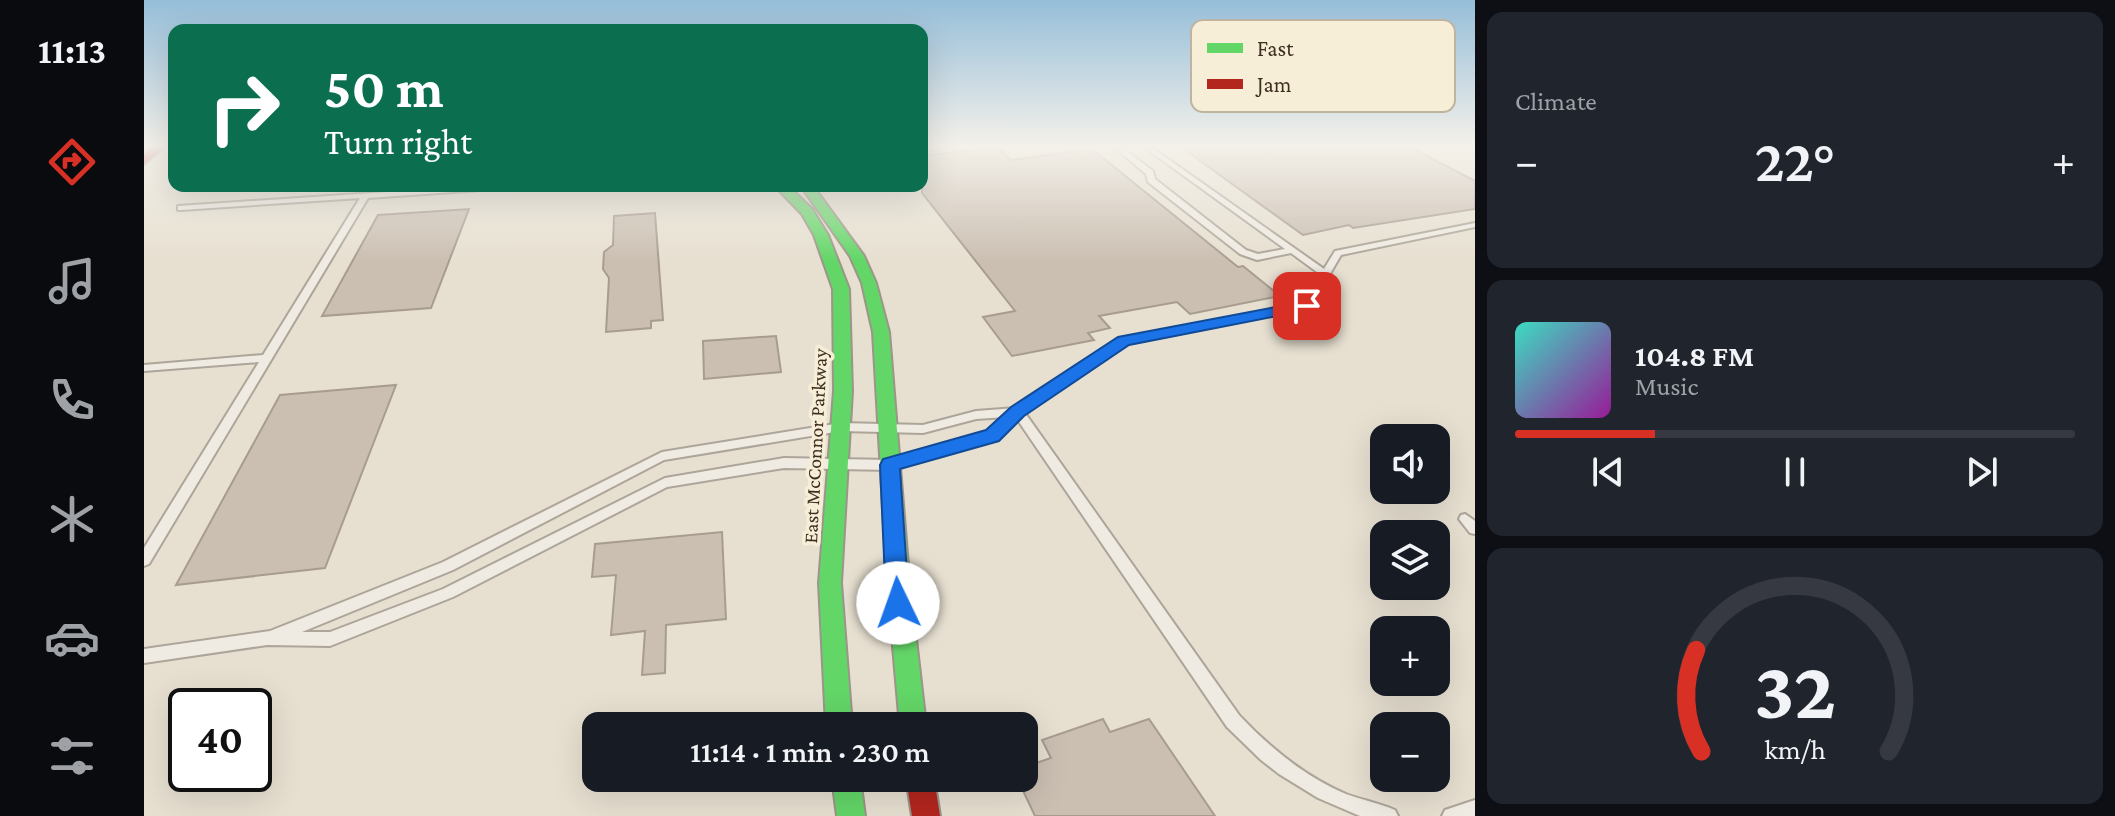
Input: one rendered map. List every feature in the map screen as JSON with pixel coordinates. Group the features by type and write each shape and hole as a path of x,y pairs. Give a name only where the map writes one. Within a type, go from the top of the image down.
{"main road":[{"name":"East McConnor Parkway","path":"787,192 807,212 821,235 841,289 841,427 830,583 838,712"},
{"path":"812,192 851,243 870,286 886,387 898,603 911,712"},
{"path":"848,792 851,816"},
{"path":"922,792 926,816"}],"lane":[{"path":"1157,185 1243,252 1257,257 1293,250"},
{"path":"1201,185 1326,274"},
{"path":"181,208 423,192"},
{"path":"144,560 365,196"},
{"path":"144,656 267,638 330,639 433,599 665,483 784,463 890,465 992,436 1018,412 1124,341 1307,306 1338,253 1475,225"},
{"path":"144,368 267,358"},
{"path":"267,638 448,566 662,456 841,427 923,429 976,415 1018,412"},
{"path":"1018,412 1233,721 1255,746 1299,780 1354,806 1389,816"},
{"path":"1451,816 1475,809"}],"building":[{"path":"928,185 1137,185 1238,267 1243,266 1280,296 1190,314 1177,302 1099,316 1110,328 1088,333 1094,340 1012,356 983,317 1015,311 922,193 928,192"},
{"path":"1234,185 1475,185 1475,209 1353,228 1349,225 1303,235"},
{"path":"469,209 431,308 322,316 378,215"},
{"path":"655,213 663,320 651,321 651,328 606,332 609,278 603,269 604,252 613,245 614,216"},
{"path":"776,336 781,372 704,379 703,341"},
{"path":"396,385 325,568 176,585 280,395"},
{"path":"722,532 726,619 666,625 665,673 642,675 645,631 611,635 616,575 592,577 595,544"},
{"path":"1103,719 1110,732 1149,719 1215,816 1035,816 1024,792 1038,792 1038,762 1051,758 1042,740"}],"traffic: fast":[{"path":"787,192 807,212 821,235 841,289 843,391 830,583 838,712"},
{"path":"811,192 857,256 869,283 881,332 898,578 912,712"},
{"path":"848,792 851,816"}],"traffic: jam":[{"path":"922,792 926,816"}],"route":[{"path":"898,603 890,465 992,436 1018,412 1124,341 1307,306"}]}
